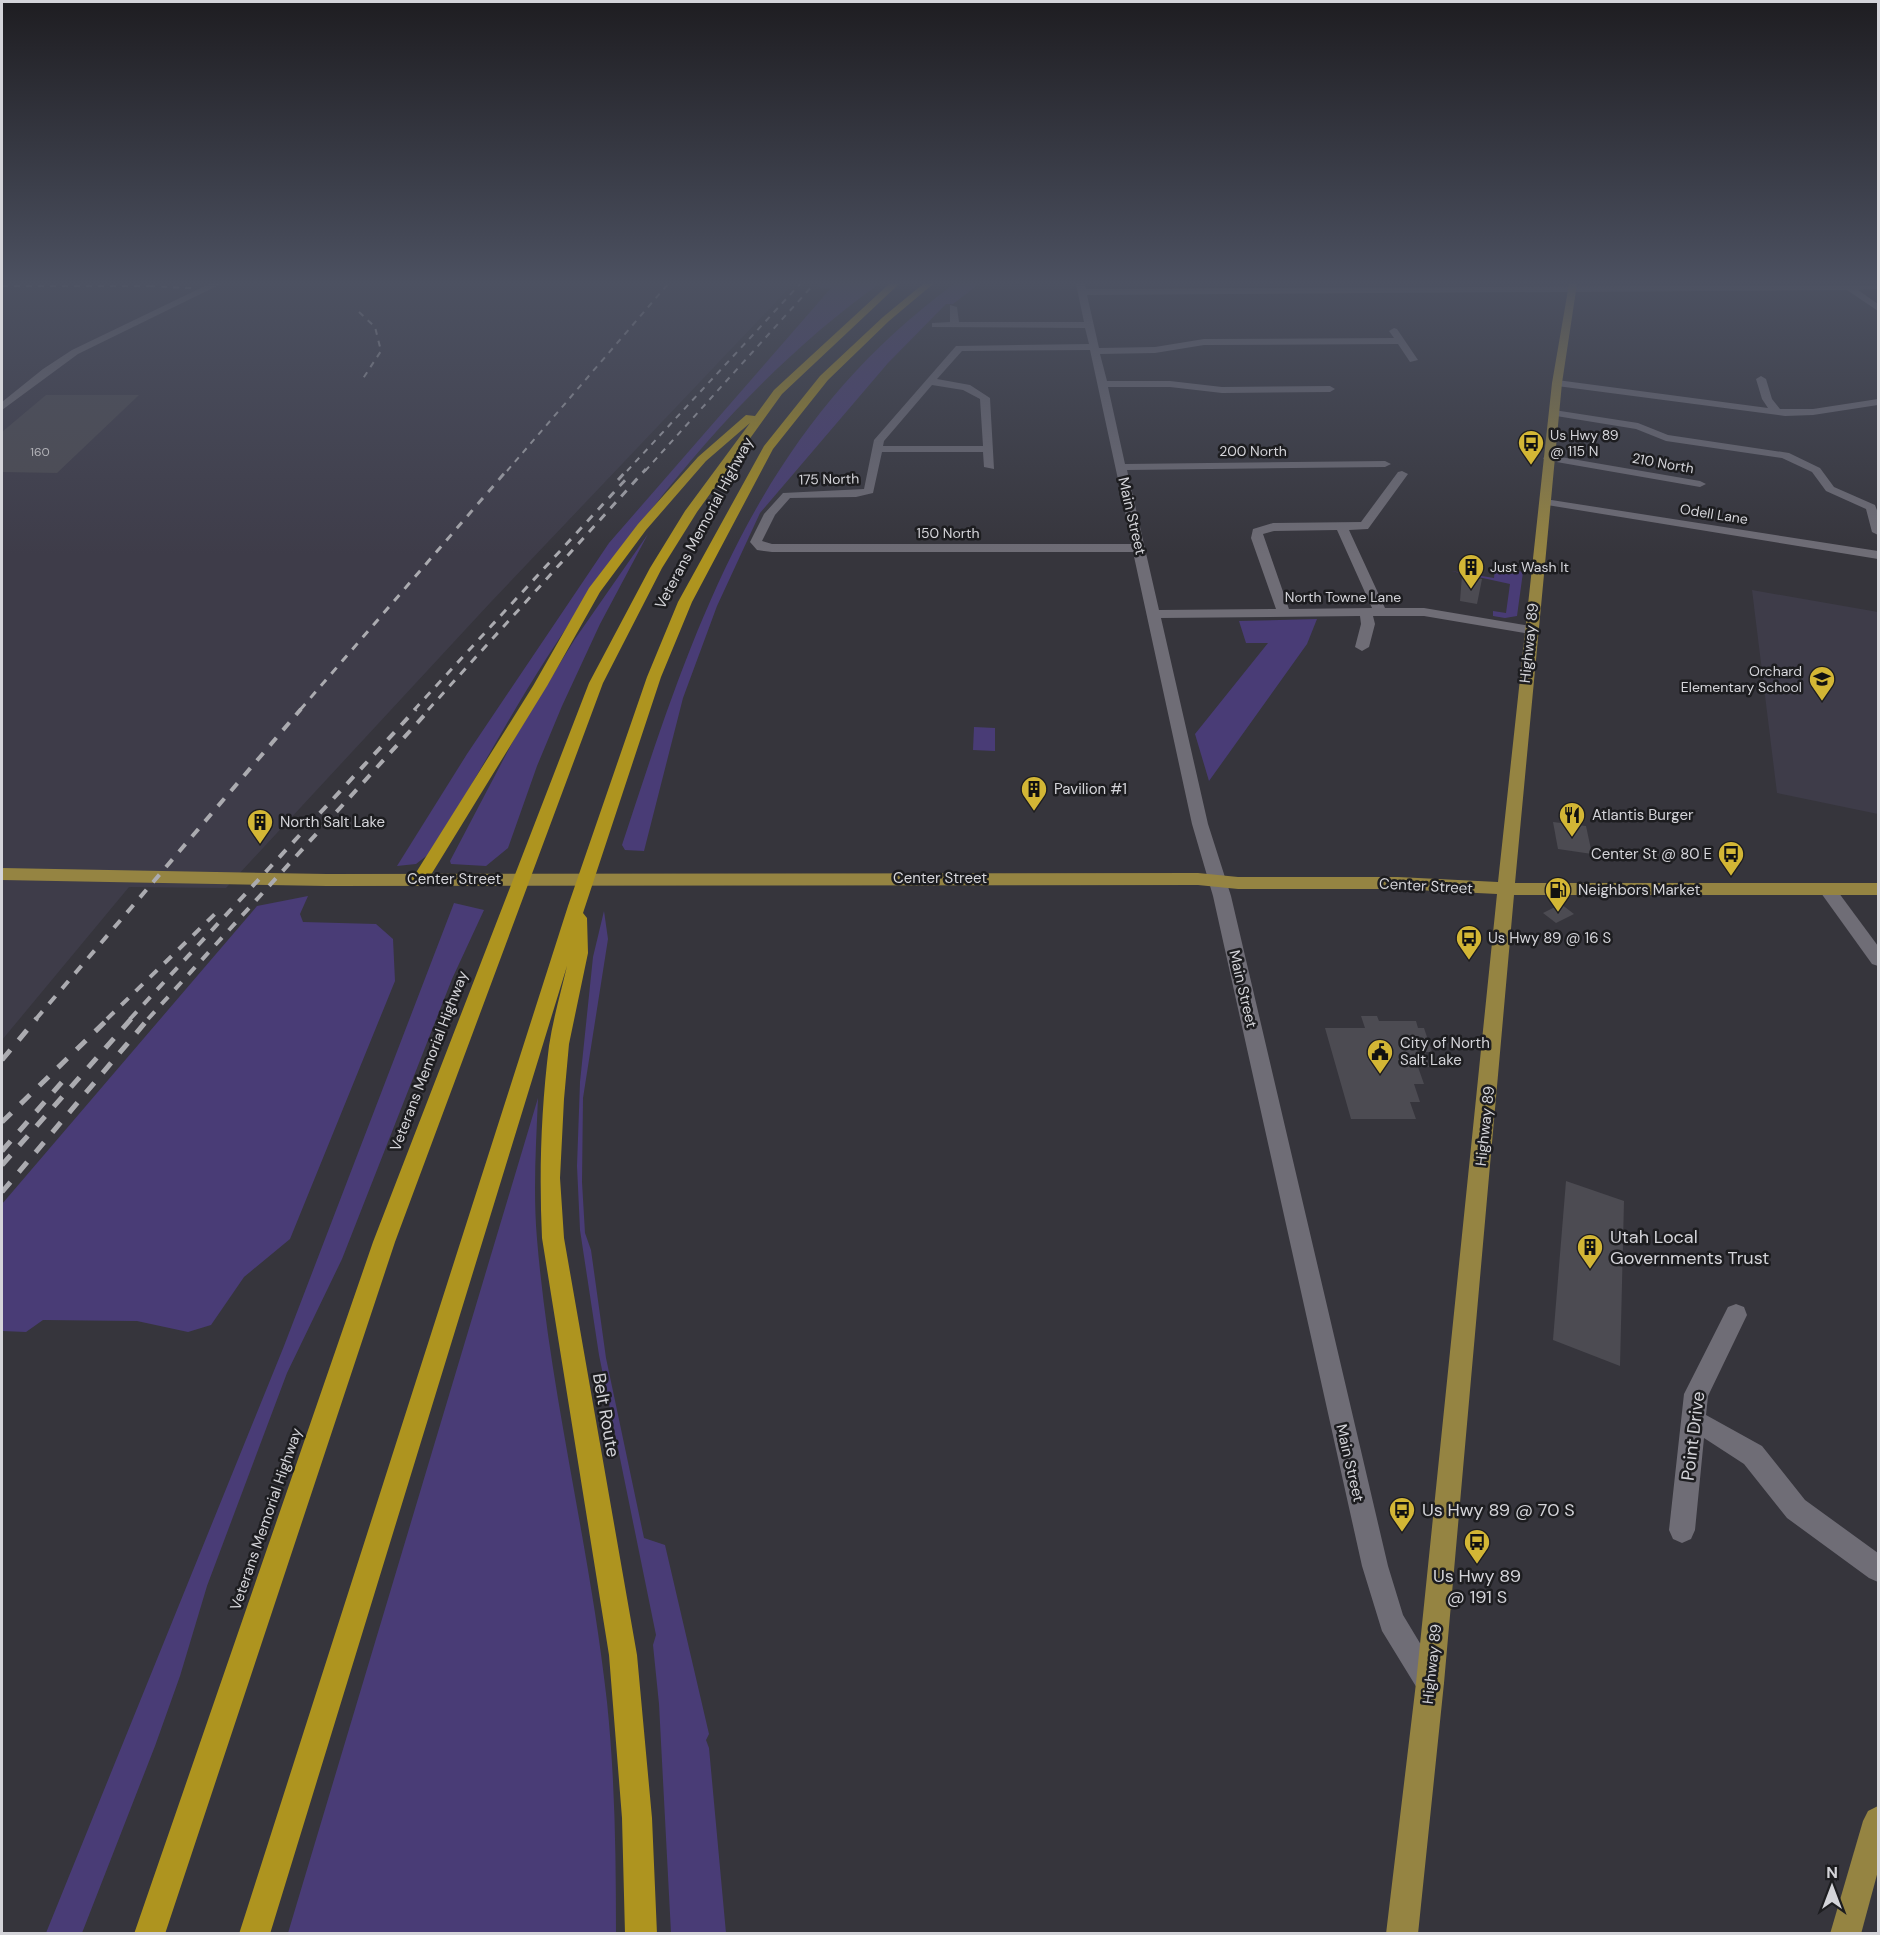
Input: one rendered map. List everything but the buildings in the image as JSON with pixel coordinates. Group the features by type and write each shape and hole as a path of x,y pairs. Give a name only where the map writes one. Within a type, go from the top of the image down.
{"highway":[{"name":"Veterans Memorial Highway","path":"149,1934 384,1242 596,683 656,568 691,511 778,392 796,374"},
{"name":"Veterans Memorial Highway","path":"254,1934 577,906 654,676 685,602 768,448 828,374"},
{"path":"420,879 608,573 642,527 702,459 778,392"},
{"name":"Belt Route","path":"577,906 579,953 559,1044 554,1099 550,1178 553,1238 623,1655 637,1818 641,1934"}],"main road":[{"name":"Highway 89","path":"1402,1934 1430,1683 1508,890 1507,869 1558,374"},
{"name":"Center Street","path":"2,874 420,879 743,878 1217,881 1398,883 1508,890 1878,889"},
{"path":"1845,1934 1878,1821"}],"street":[{"path":"2,407 45,374"},
{"path":"935,374 881,438 876,449 989,449"},
{"name":"Main Street","path":"1101,374 1200,824 1217,881 1375,1566 1392,1621 1430,1683"},
{"path":"1761,379 1769,403 1777,412"},
{"path":"928,381 963,387 980,393 986,399 990,467"},
{"path":"1557,383 1777,412 1807,413 1878,402"},
{"path":"1103,384 1170,384 1227,390 1330,389"},
{"path":"1554,413 1638,426 1666,438 1789,457 1818,471 1830,489 1871,507 1878,532"},
{"name":"175 North","path":"758,545 757,539 770,514 781,499 790,494 868,492 871,487 876,449"},
{"name":"210 North","path":"1549,458 1700,484"},
{"name":"200 North","path":"1121,467 1385,464"},
{"path":"1284,613 1257,538 1257,532 1273,526 1364,526 1402,474"},
{"name":"Odell Lane","path":"1545,502 1878,555"},
{"path":"1341,526 1380,612"},
{"name":"150 North","path":"758,545 772,548 1139,548"},
{"path":"1362,647 1368,624 1365,612"},
{"name":"North Towne Lane","path":"1154,614 1438,613 1531,630"},
{"path":"1827,889 1878,959"},
{"name":"Point Drive","path":"1682,1530 1696,1394 1700,1382 1736,1315"},
{"path":"1694,1422 1713,1430 1753,1455 1796,1509 1878,1569"}],"shaded area":[{"path":"2,374 707,374 490,603 226,888 129,887 2,1040"},
{"path":"756,374 772,374 695,456 617,555 546,659 429,854 416,864 397,866 467,754 609,543"},
{"path":"855,374 878,374 760,513 717,606 683,698 644,851 625,850 622,845 649,763 707,607 742,535 782,466 830,401"},
{"path":"648,534 600,624 562,706 537,766 508,848 486,866 451,864 450,861 521,726 575,639"},
{"path":"1495,566 1523,572 1517,616 1505,618 1493,616 1493,611 1506,613 1510,584 1451,571 1494,578"},
{"name":"Orchard Elementary School","path":"1752,590 1878,612 1878,814 1777,793"},
{"path":"1317,619 1307,644 1209,781 1195,734 1268,643 1246,643 1239,621"},
{"path":"974,727 995,728 995,751 973,750"},
{"path":"308,896 300,914 303,922 376,924 393,939 395,981 290,1239 244,1277 211,1325 188,1332 137,1321 43,1320 26,1332 2,1331 2,1204 257,906"},
{"path":"454,903 484,910 452,979 342,1259 287,1373 207,1586 180,1676 155,1746 82,1933 46,1933 284,1346"},
{"path":"604,911 608,939 583,1098 582,1182 585,1233 591,1250 606,1358 644,1538 665,1545 709,1734 706,1740 709,1748 726,1933 671,1933 659,1704 653,1645 656,1635 599,1355 580,1230 577,1166 580,1082 593,957"},
{"path":"538,1098 535,1186 537,1239 551,1355 591,1586 607,1702 612,1760 616,1933 288,1933"}],"railway":[{"path":"362,380 366,374"},
{"path":"507,471 590,374"},
{"path":"627,471 716,374"},
{"path":"645,471 732,374"},
{"path":"300,710 508,469"},
{"path":"618,480 628,469"},
{"path":"428,710 646,469"},
{"path":"414,710 628,477"},
{"path":"36,1019 301,709"},
{"path":"130,1019 416,709"},
{"path":"148,1019 430,709"},
{"path":"107,1019 218,911"},
{"path":"2,1060 37,1018"},
{"path":"2,1122 109,1018"},
{"path":"2,1165 132,1018"},
{"path":"2,1192 149,1018"},
{"path":"2,1151 62,1082"}],"place":[{"name":"Us Hwy 89 @ 115 N","path":"1531,466"},
{"name":"Just Wash It","path":"1471,590"},
{"name":"Orchard Elementary School","path":"1822,702"},
{"name":"Pavilion #1","path":"1034,812"},
{"name":"Atlantis Burger","path":"1572,838"},
{"name":"North Salt Lake","path":"260,845"},
{"name":"Center St @ 80 E","path":"1731,877"},
{"name":"Neighbors Market","path":"1558,913"},
{"name":"Us Hwy 89 @ 16 S","path":"1469,961"},
{"name":"City of North Salt Lake","path":"1380,1075"},
{"name":"Utah Local Governments Trust","path":"1590,1270"},
{"name":"Us Hwy 89 @ 70 S","path":"1402,1533"},
{"name":"Us Hwy 89 @ 191 S","path":"1477,1565"}]}
